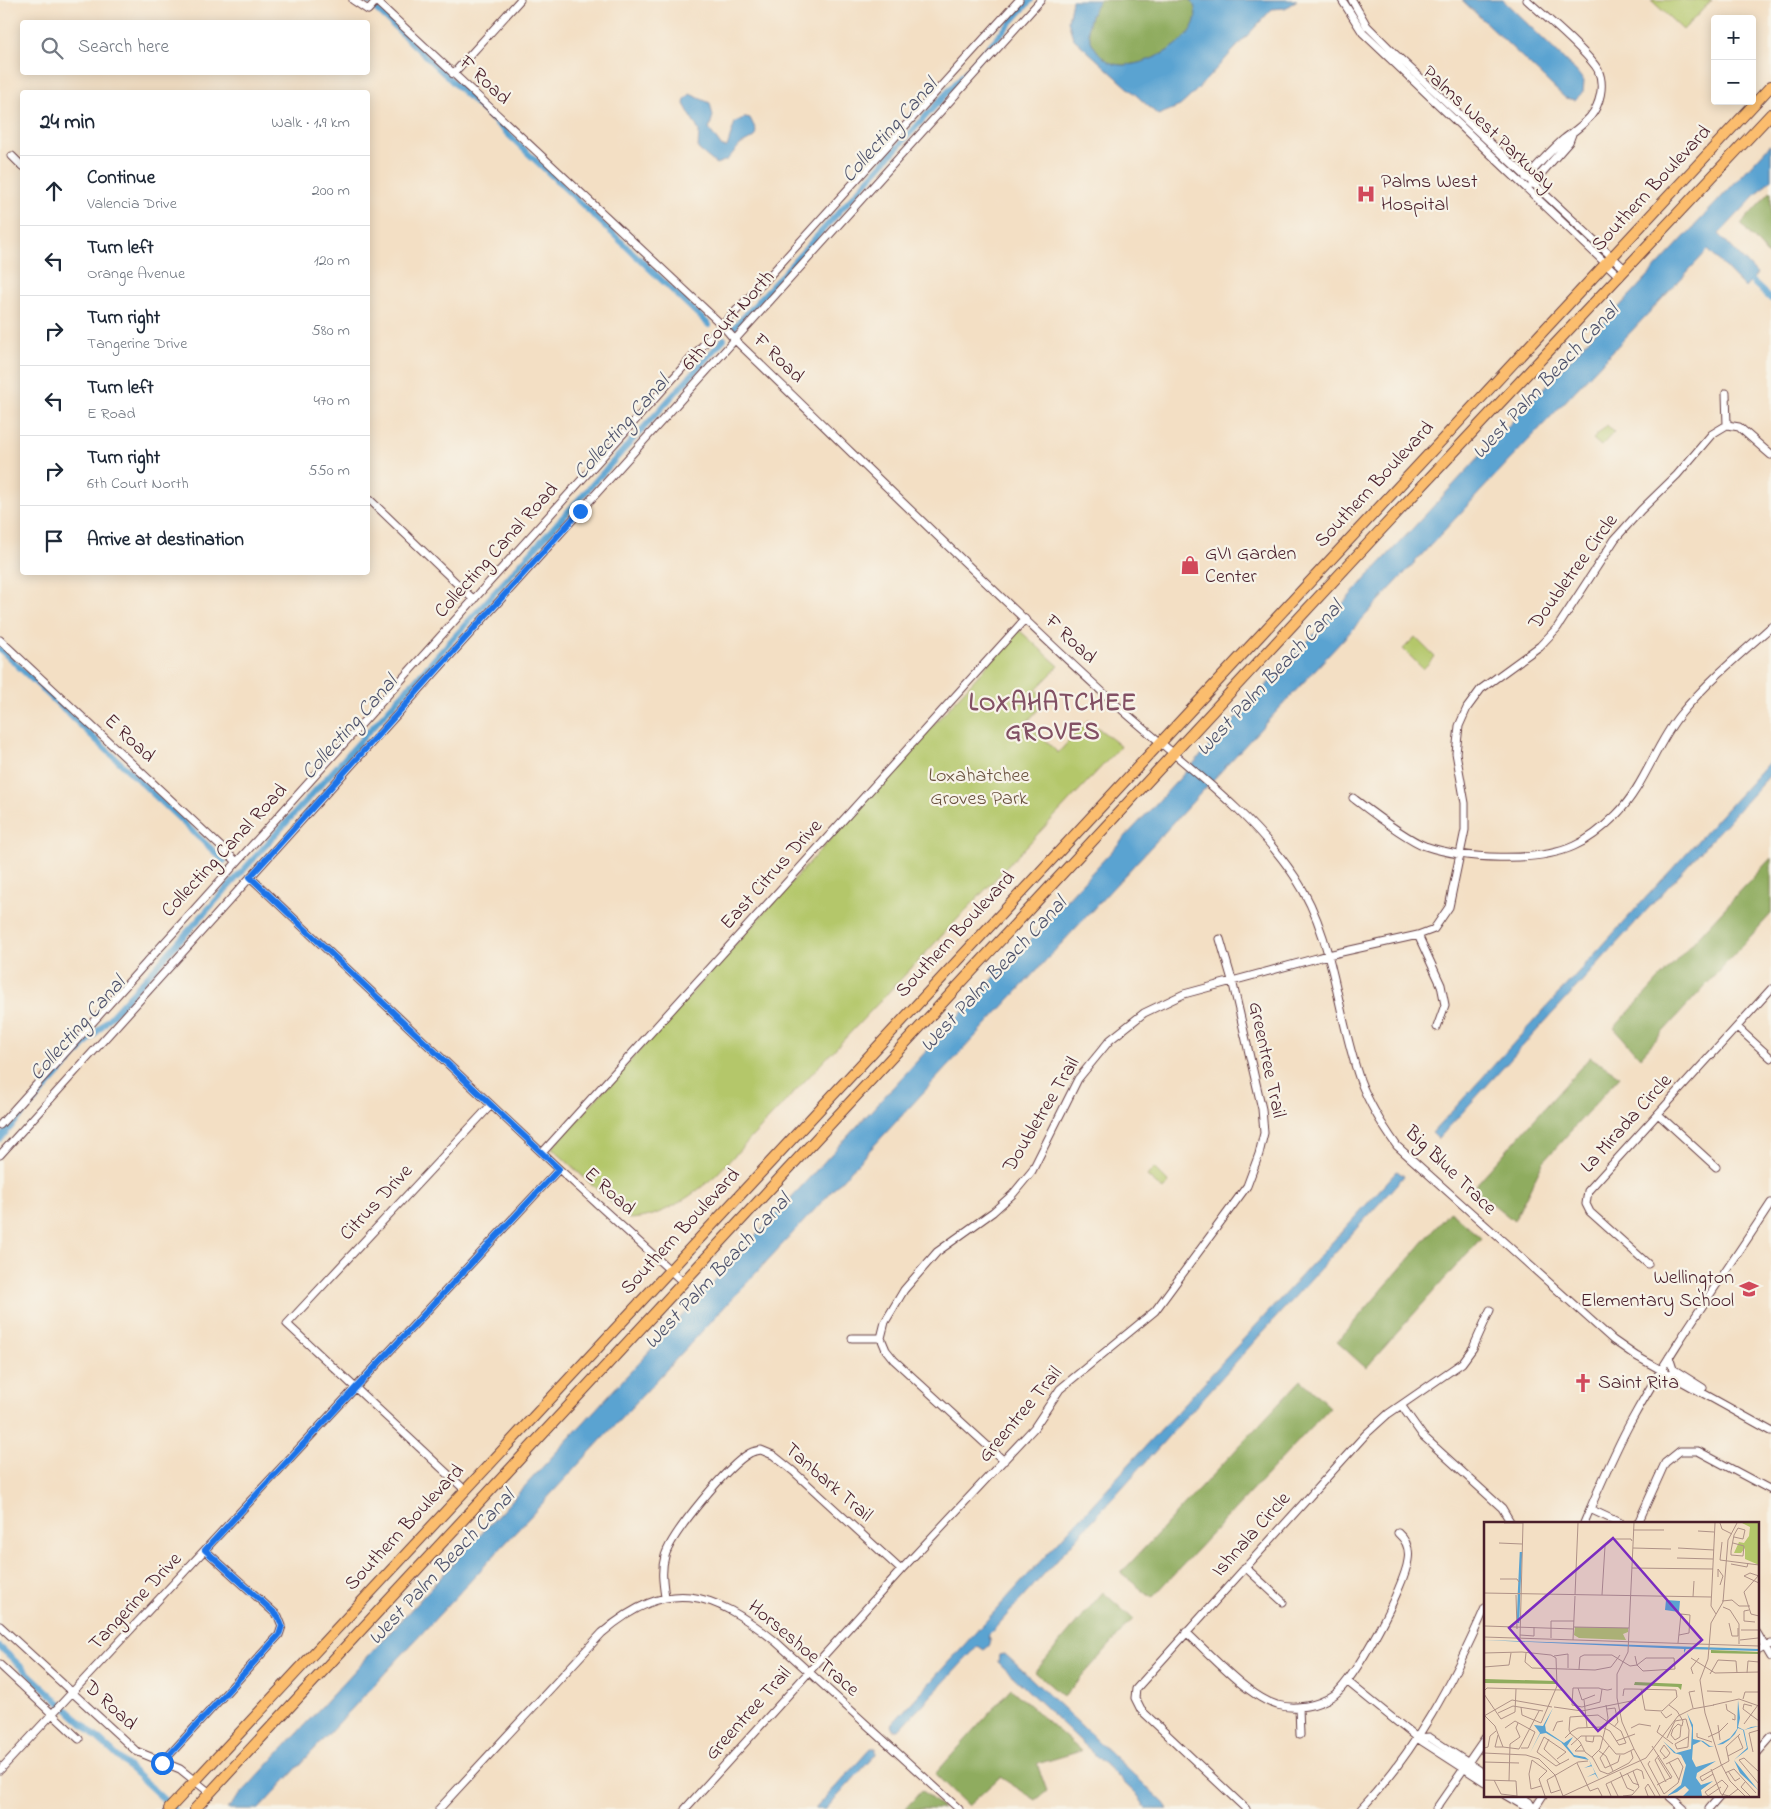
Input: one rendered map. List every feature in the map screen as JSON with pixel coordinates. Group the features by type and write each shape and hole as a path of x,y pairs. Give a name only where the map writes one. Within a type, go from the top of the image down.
{"highway":[{"name":"Southern Boulevard","path":"169,1809 1159,742 1771,86"},
{"name":"Southern Boulevard","path":"195,1809 1384,526 1771,114"}],"street":[{"path":"353,0 368,10 376,0"},
{"name":"F Road","path":"376,0 722,325 734,339 1025,620 1159,742"},
{"path":"453,74 520,0"},
{"name":"Collecting Canal Road","path":"0,1124 236,861 248,851 722,325 769,276 1019,0"},
{"name":"6th Court North","path":"0,1155 1041,0"},
{"name":"Palms West Parkway","path":"1342,0 1363,33 1623,273"},
{"name":"Palms West Parkway","path":"1352,0 1367,26 1526,178 1609,261"},
{"path":"1526,178 1565,138 1591,116 1602,90 1601,78 1592,62 1527,0"},
{"path":"1532,184 1569,142 1572,134"},
{"path":"12,156 20,164"},
{"path":"1726,393 1727,425 1739,427 1771,455"},
{"name":"Doubletree Circle","path":"1418,935 1434,929 1449,907 1461,854 1465,830 1465,804 1456,753 1459,726 1467,708 1481,689 1540,646 1557,628 1615,539 1640,511 1677,476 1712,434 1727,425"},
{"path":"370,500 474,600"},
{"name":"East Citrus Drive","path":"542,1153 1025,620"},
{"path":"1353,798 1373,814 1424,846 1461,854 1526,858 1573,846 1598,831 1618,813 1637,788 1677,718 1706,684 1771,627"},
{"name":"E Road","path":"0,640 236,861"},
{"name":"Big Blue Trace","path":"1159,742 1175,753 1222,794 1278,854 1295,877 1319,922 1360,1079 1371,1106 1397,1146 1612,1340 1636,1356 1705,1393 1771,1432"},
{"name":"E Road","path":"250,877 490,1105 684,1283"},
{"path":"1418,935 1441,986 1444,1005 1437,1027"},
{"name":"Doubletree Trail","path":"881,1338 884,1322 904,1290 937,1252 993,1212 1013,1194 1032,1171 1078,1079 1110,1040 1144,1013 1184,994 1232,980 1328,955 1418,935"},
{"name":"Greentree Trail","path":"685,1809 901,1570 1034,1428 1060,1389 1155,1311 1247,1186 1264,1133 1262,1109 1232,980 1220,939"},
{"name":"La Mirada Circle","path":"1648,1264 1590,1212 1586,1199 1591,1187 1771,990"},
{"path":"1737,1027 1771,1058"},
{"name":"Citrus Drive","path":"356,1388 287,1324 490,1105"},
{"path":"1658,1114 1716,1168"},
{"name":"Tangerine Drive","path":"0,1770 71,1696 559,1169"},
{"path":"1584,1522 1628,1428 1669,1357 1771,1203"},
{"name":"Ishnala Circle","path":"1246,1809 1141,1710 1136,1702 1134,1693 1138,1685 1366,1434 1401,1405 1462,1363 1473,1348 1490,1310"},
{"path":"852,1338 881,1338 894,1360 1004,1461"},
{"path":"1669,1357 1673,1368 1701,1386 1705,1393"},
{"path":"356,1388 465,1490"},
{"path":"1401,1405 1423,1436 1502,1508 1510,1522"},
{"name":"Tanbark Trail","path":"665,1597 662,1571 672,1539 712,1490 738,1463 750,1453 761,1450 773,1455 793,1471 901,1570"},
{"path":"1638,1522 1665,1463 1672,1456 1684,1450 1702,1453 1771,1490"},
{"path":"1590,1509 1618,1522"},
{"path":"1186,1632 1261,1698 1279,1706 1299,1707 1327,1700 1348,1682 1381,1625 1407,1567 1408,1551 1398,1533"},
{"path":"162,1763 279,1635 282,1626 278,1616 205,1550"},
{"path":"1244,1567 1283,1602"},
{"name":"Horseshoe Trace","path":"439,1809 602,1632 618,1618 640,1606 665,1597 703,1597 744,1616 809,1672 959,1809"},
{"path":"1361,1809 1385,1781 1417,1738 1446,1690 1484,1610"},
{"name":"D Road","path":"0,1626 71,1696 136,1752 180,1769 210,1793"},
{"path":"1758,1634 1768,1645 1771,1657"},
{"path":"0,1665 55,1712 79,1739"},
{"path":"1348,1682 1417,1738 1484,1774"},
{"path":"1299,1707 1300,1735"},
{"path":"1758,1752 1771,1738"},
{"path":"1436,1809 1484,1740"},
{"path":"1467,1766 1484,1781"},
{"path":"1507,1796 1528,1809"},
{"path":"1520,1796 1529,1802 1533,1809 1542,1796"},
{"path":"1669,1796 1684,1809"},
{"path":"1709,1809 1720,1796"}],"green space":[{"path":"1100,0 1191,0 1196,13 1193,25 1185,37 1172,48 1142,62 1127,65 1114,64 1107,61 1098,52 1090,37 1090,20"},
{"path":"1651,0 1712,0 1683,30"},
{"path":"1771,191 1771,252 1768,255 1741,224"},
{"path":"1607,425 1614,432 1601,446 1593,439"},
{"name":"Loxahatchee Groves Park","path":"1019,630 1059,666 1036,689 1047,700 1027,722 1058,753 1088,720 1121,746 716,1175 687,1198 665,1210 641,1218 629,1219 552,1148"},
{"path":"1415,637 1435,657 1423,669 1403,649"},
{"path":"1771,858 1771,914 1640,1057 1614,1028"},
{"path":"1590,1057 1620,1076 1543,1162 1514,1221 1473,1188"},
{"path":"1154,1168 1169,1183 1163,1190 1147,1176"},
{"path":"1450,1211 1481,1238 1366,1368 1337,1342"},
{"path":"1301,1380 1330,1407 1152,1598 1121,1573"},
{"path":"1103,1592 1133,1619 1064,1697 1035,1672"},
{"path":"1011,1689 1081,1751 1037,1764 1047,1791 1036,1800 1000,1777 968,1806 935,1774"},
{"path":"922,1790 943,1809 905,1809"}],"water":[{"path":"1072,0 1100,0 1090,20 1089,31 1092,43 1107,61 1114,64 1127,65 1157,56 1172,48 1185,37 1193,25 1196,13 1191,0 1297,0 1285,8 1272,9 1191,96 1180,106 1158,115 1073,38 1068,21"},
{"path":"1462,0 1503,0 1576,71 1584,81 1583,92 1575,100 1565,98"},
{"path":"690,94 710,103 713,116 709,129 722,147 727,147 735,122 746,117 750,118 756,130 755,137 740,145 727,160 716,164 698,149 699,131 684,104 685,99"},
{"path":"1771,144 1771,179 1719,234 1757,274 1745,288 1708,250 1492,479 259,1809 227,1809 1014,956"},
{"path":"1771,760 1771,774 1438,1139 1432,1133"},
{"path":"1397,1171 1404,1176 988,1636 991,1641 989,1646 984,1650 978,1646 899,1730 893,1730 891,1725"},
{"path":"1005,1654 1164,1803 1168,1809 1146,1809 1139,1797 998,1662 999,1655"},
{"path":"871,1748 876,1748 876,1754 826,1809 815,1809"}],"waterway":[{"name":"Collecting Canal","path":"733,329 1031,0"},
{"path":"376,9 709,325"},
{"path":"1745,275 1771,299"},
{"name":"Collecting Canal","path":"0,1139 724,339"},
{"path":"0,649 224,861"},
{"path":"0,1647 173,1808"}],"place":[{"name":"Palms West Hospital","path":"1366,194"},
{"name":"GVI Garden Center","path":"1190,565"},
{"name":"Wellington Elementary School","path":"1749,1289"},
{"name":"Saint Rita","path":"1583,1383"}],"district":[{"name":"LOXAHATCHEE GROVES","path":"1053,718"}],"route":[{"path":"162,1763 279,1635 282,1626 278,1616 205,1550 559,1169 250,877 580,511"}],"water label":[{"name":"West Palm Beach Canal","path":"1546,382"},
{"name":"West Palm Beach Canal","path":"1270,679"},
{"name":"West Palm Beach Canal","path":"994,975"},
{"name":"West Palm Beach Canal","path":"718,1272"},
{"name":"West Palm Beach Canal","path":"442,1568"}]}
